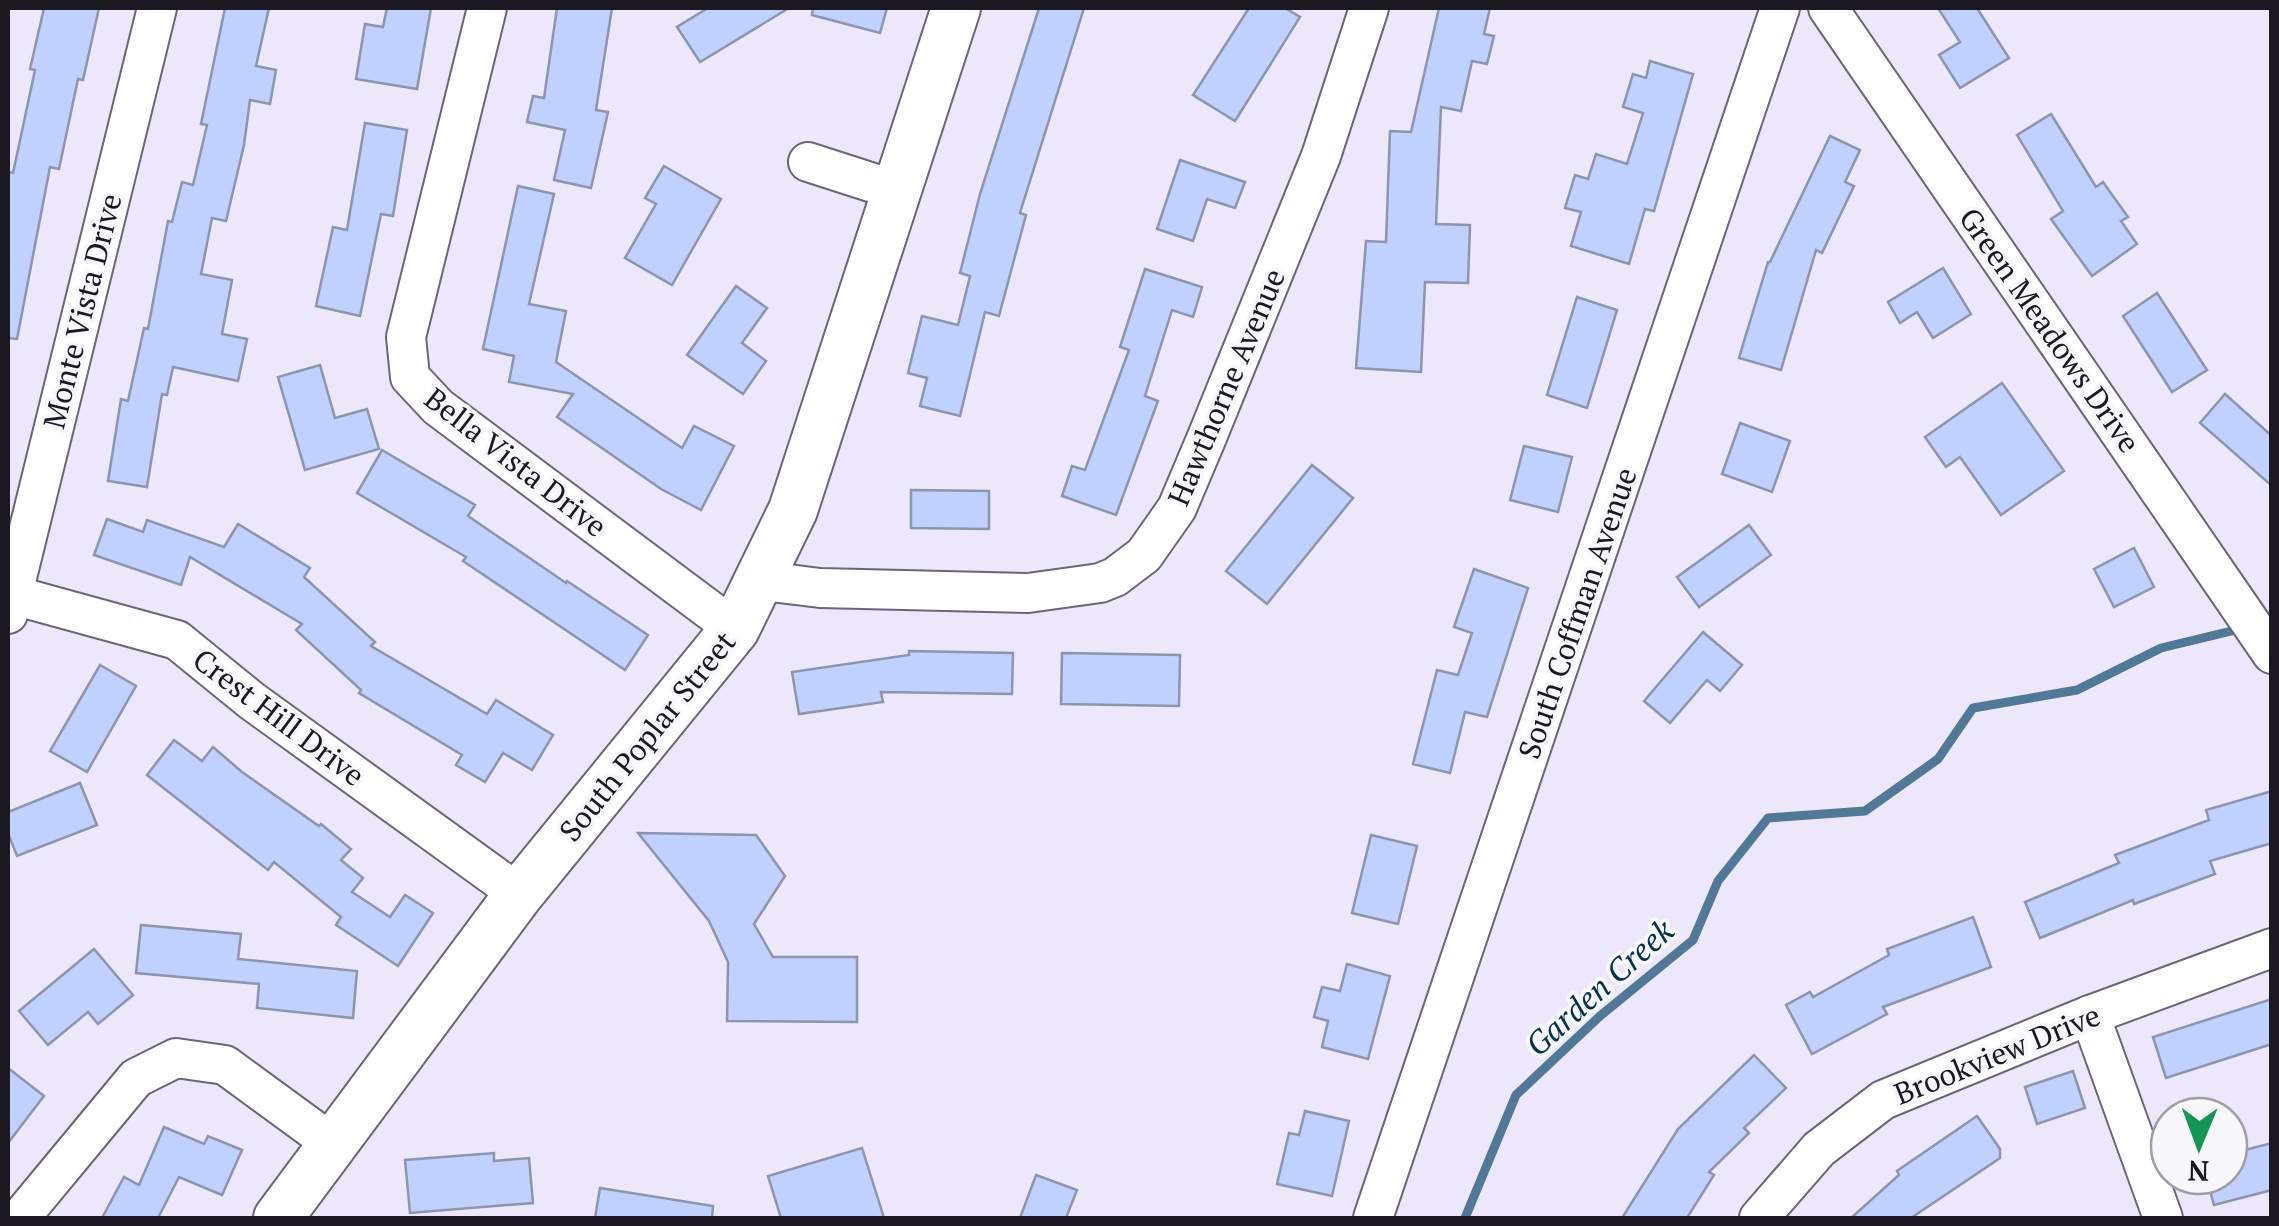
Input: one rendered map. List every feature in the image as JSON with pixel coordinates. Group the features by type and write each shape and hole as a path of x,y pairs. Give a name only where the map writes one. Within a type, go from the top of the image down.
{"main road":[{"name":"South Poplar Street","path":"278,1218 518,894 735,629 793,510 956,8"}],"street":[{"name":"Monte Vista Drive","path":"10,604 157,8"},
{"name":"Bella Vista Drive","path":"486,8 406,336 410,377 438,407 735,629"},
{"name":"Hawthorne Avenue","path":"756,580 820,588 1028,592 1100,584 1144,555 1176,508 1207,438 1321,156 1369,8"},
{"name":"South Coffman Avenue","path":"1373,1218 1780,8"},
{"name":"Green Meadows Drive","path":"1828,8 2272,654"},
{"path":"808,162 895,190"},
{"name":"Crest Hill Drive","path":"10,604 177,640 252,701 518,894"},
{"name":"Brookview Drive","path":"1760,1218 1819,1148 1883,1100 2090,1014 2272,948"},
{"path":"2090,1014 2163,1218"},
{"path":"20,1218 136,1078 176,1058 225,1065 333,1144"}],"building":[{"path":"44,8 99,8 83,80 78,79 59,169 50,167 17,339 8,338 8,172 13,173"},
{"path":"225,8 269,8 256,66 276,70 270,104 250,100 226,221 212,218 201,274 232,280 222,334 247,339 238,381 173,367 167,395 162,394 147,487 108,481 121,399 128,401 144,328 148,329 168,221 172,222 182,182 193,185 207,125 201,124"},
{"path":"387,8 431,8 417,89 356,79 365,24 383,27"},
{"path":"557,8 612,8 596,110 608,112 591,188 554,180 565,130 527,122 533,96 544,98"},
{"path":"708,8 789,8 700,62 677,27"},
{"path":"813,8 887,8 880,33 812,15"},
{"path":"1039,8 1084,8 1020,213 1026,215 999,316 985,312 960,416 920,406 927,378 908,373 922,316 958,325 970,276 960,273 980,194"},
{"path":"1249,8 1285,8 1300,17 1235,121 1193,95"},
{"path":"1439,8 1490,8 1484,34 1494,36 1487,64 1472,61 1461,111 1441,107 1436,224 1470,225 1468,283 1425,282 1421,372 1356,368 1366,241 1386,242 1390,131 1411,132"},
{"path":"1938,8 1977,8 2009,58 1960,88 1939,55 1960,42"},
{"path":"1650,61 1693,74 1654,211 1645,209 1629,264 1571,246 1581,212 1565,208 1575,175 1588,179 1596,154 1627,164 1643,113 1623,107 1633,74 1646,78"},
{"path":"2051,114 2096,187 2103,182 2128,217 2121,221 2137,244 2092,276 2051,219 2063,211 2017,135"},
{"path":"365,123 407,130 393,216 381,214 360,316 316,306 333,227 347,230"},
{"path":"1830,136 1860,150 1845,182 1854,186 1822,253 1816,250 1781,370 1739,358 1768,262"},
{"path":"1180,160 1245,182 1235,208 1207,199 1193,241 1157,229"},
{"path":"664,166 721,199 672,285 625,258 656,204 645,198"},
{"path":"518,186 554,194 529,304 566,311 556,362 682,448 694,426 734,446 701,510 661,489 557,417 573,394 509,382 514,356 483,349"},
{"path":"1943,268 1971,314 1933,338 1917,312 1900,323 1888,302"},
{"path":"1145,269 1202,287 1193,317 1172,310 1145,396 1158,401 1116,515 1062,496 1072,466 1085,470 1129,350 1120,347"},
{"path":"736,286 767,308 742,343 766,361 743,394 687,355"},
{"path":"2157,293 2207,370 2172,392 2123,316"},
{"path":"1577,297 1617,310 1587,408 1547,395"},
{"path":"320,365 335,418 367,409 379,449 305,470 278,377"},
{"path":"2002,383 2064,471 2001,515 1960,457 1946,467 1925,437"},
{"path":"2225,394 2272,436 2272,486 2200,423"},
{"path":"1740,423 1790,441 1772,492 1722,474"},
{"path":"1524,446 1572,457 1558,512 1510,500"},
{"path":"382,450 475,505 468,516 648,635 625,670 463,561 466,557 357,493"},
{"path":"1312,465 1353,498 1267,604 1226,571"},
{"path":"911,490 989,491 989,529 911,528"},
{"path":"107,519 143,532 147,520 224,547 238,524 310,568 304,577 375,642 371,646 487,714 496,700 553,735 532,770 503,753 485,782 456,765 462,755 359,693 361,690 296,630 302,624 190,557 181,585 94,555"},
{"path":"1749,525 1771,555 1699,607 1677,577"},
{"path":"2134,548 2154,587 2114,607 2094,569"},
{"path":"1474,569 1528,588 1487,717 1465,712 1450,773 1413,764 1437,670 1458,675 1472,633 1454,627"},
{"path":"1703,632 1742,665 1720,691 1707,680 1670,723 1644,701"},
{"path":"909,651 1013,653 1012,694 881,692 883,702 799,714 792,672 909,655"},
{"path":"1062,653 1180,655 1179,706 1061,704"},
{"path":"100,665 136,686 87,772 50,751"},
{"path":"174,740 202,761 213,747 351,849 341,860 363,878 352,892 390,917 405,895 433,913 398,966 336,925 341,917 274,862 268,870 147,775"},
{"path":"80,783 97,825 17,856 8,833 8,812"},
{"path":"2272,791 2272,843 2210,861 2215,874 2134,904 2133,900 2040,938 2025,902 2119,863 2115,855 2209,820 2206,810"},
{"path":"638,833 756,835 785,876 754,924 773,957 857,957 857,1022 727,1021 728,962 709,921"},
{"path":"1371,835 1417,846 1398,924 1352,913"},
{"path":"1973,917 1991,967 1883,1007 1887,1014 1812,1054 1786,1005 1810,992 1813,997 1889,955 1887,949"},
{"path":"141,925 241,934 238,959 357,971 353,1018 257,1008 259,984 136,973"},
{"path":"94,949 133,995 98,1024 88,1012 48,1045 19,1011"},
{"path":"1347,964 1390,976 1368,1059 1322,1047 1328,1021 1314,1017 1322,987 1340,991"},
{"path":"2272,999 2272,1044 2166,1078 2153,1037"},
{"path":"1754,1055 1786,1088 1744,1128 1749,1133 1709,1172 1714,1175 1687,1218 1622,1218 1678,1129"},
{"path":"8,1068 44,1096 8,1143"},
{"path":"2073,1071 2085,1108 2037,1124 2025,1087"},
{"path":"1305,1111 1349,1121 1332,1196 1277,1184 1289,1133 1299,1135"},
{"path":"1977,1116 2000,1149 2000,1158 1911,1218 1851,1218 1899,1175 1897,1171"},
{"path":"164,1127 204,1144 208,1136 242,1150 222,1195 179,1177 158,1218 102,1218 124,1177 139,1185"},
{"path":"2272,1143 2272,1190 2249,1196 2249,1149"},
{"path":"862,1148 884,1218 781,1218 768,1176"},
{"path":"494,1153 494,1161 529,1158 533,1203 410,1213 405,1160"},
{"path":"1036,1175 1077,1190 1066,1218 1020,1218"},
{"path":"600,1188 713,1206 712,1218 595,1218"},
{"path":"2212,1196 2249,1196 2214,1205"}],"waterway":[{"name":"Garden Creek","path":"1465,1218 1516,1095 1600,1016 1693,940 1718,881 1768,818 1865,811 1938,759 1973,708 2077,690 2161,648 2244,628"}]}
